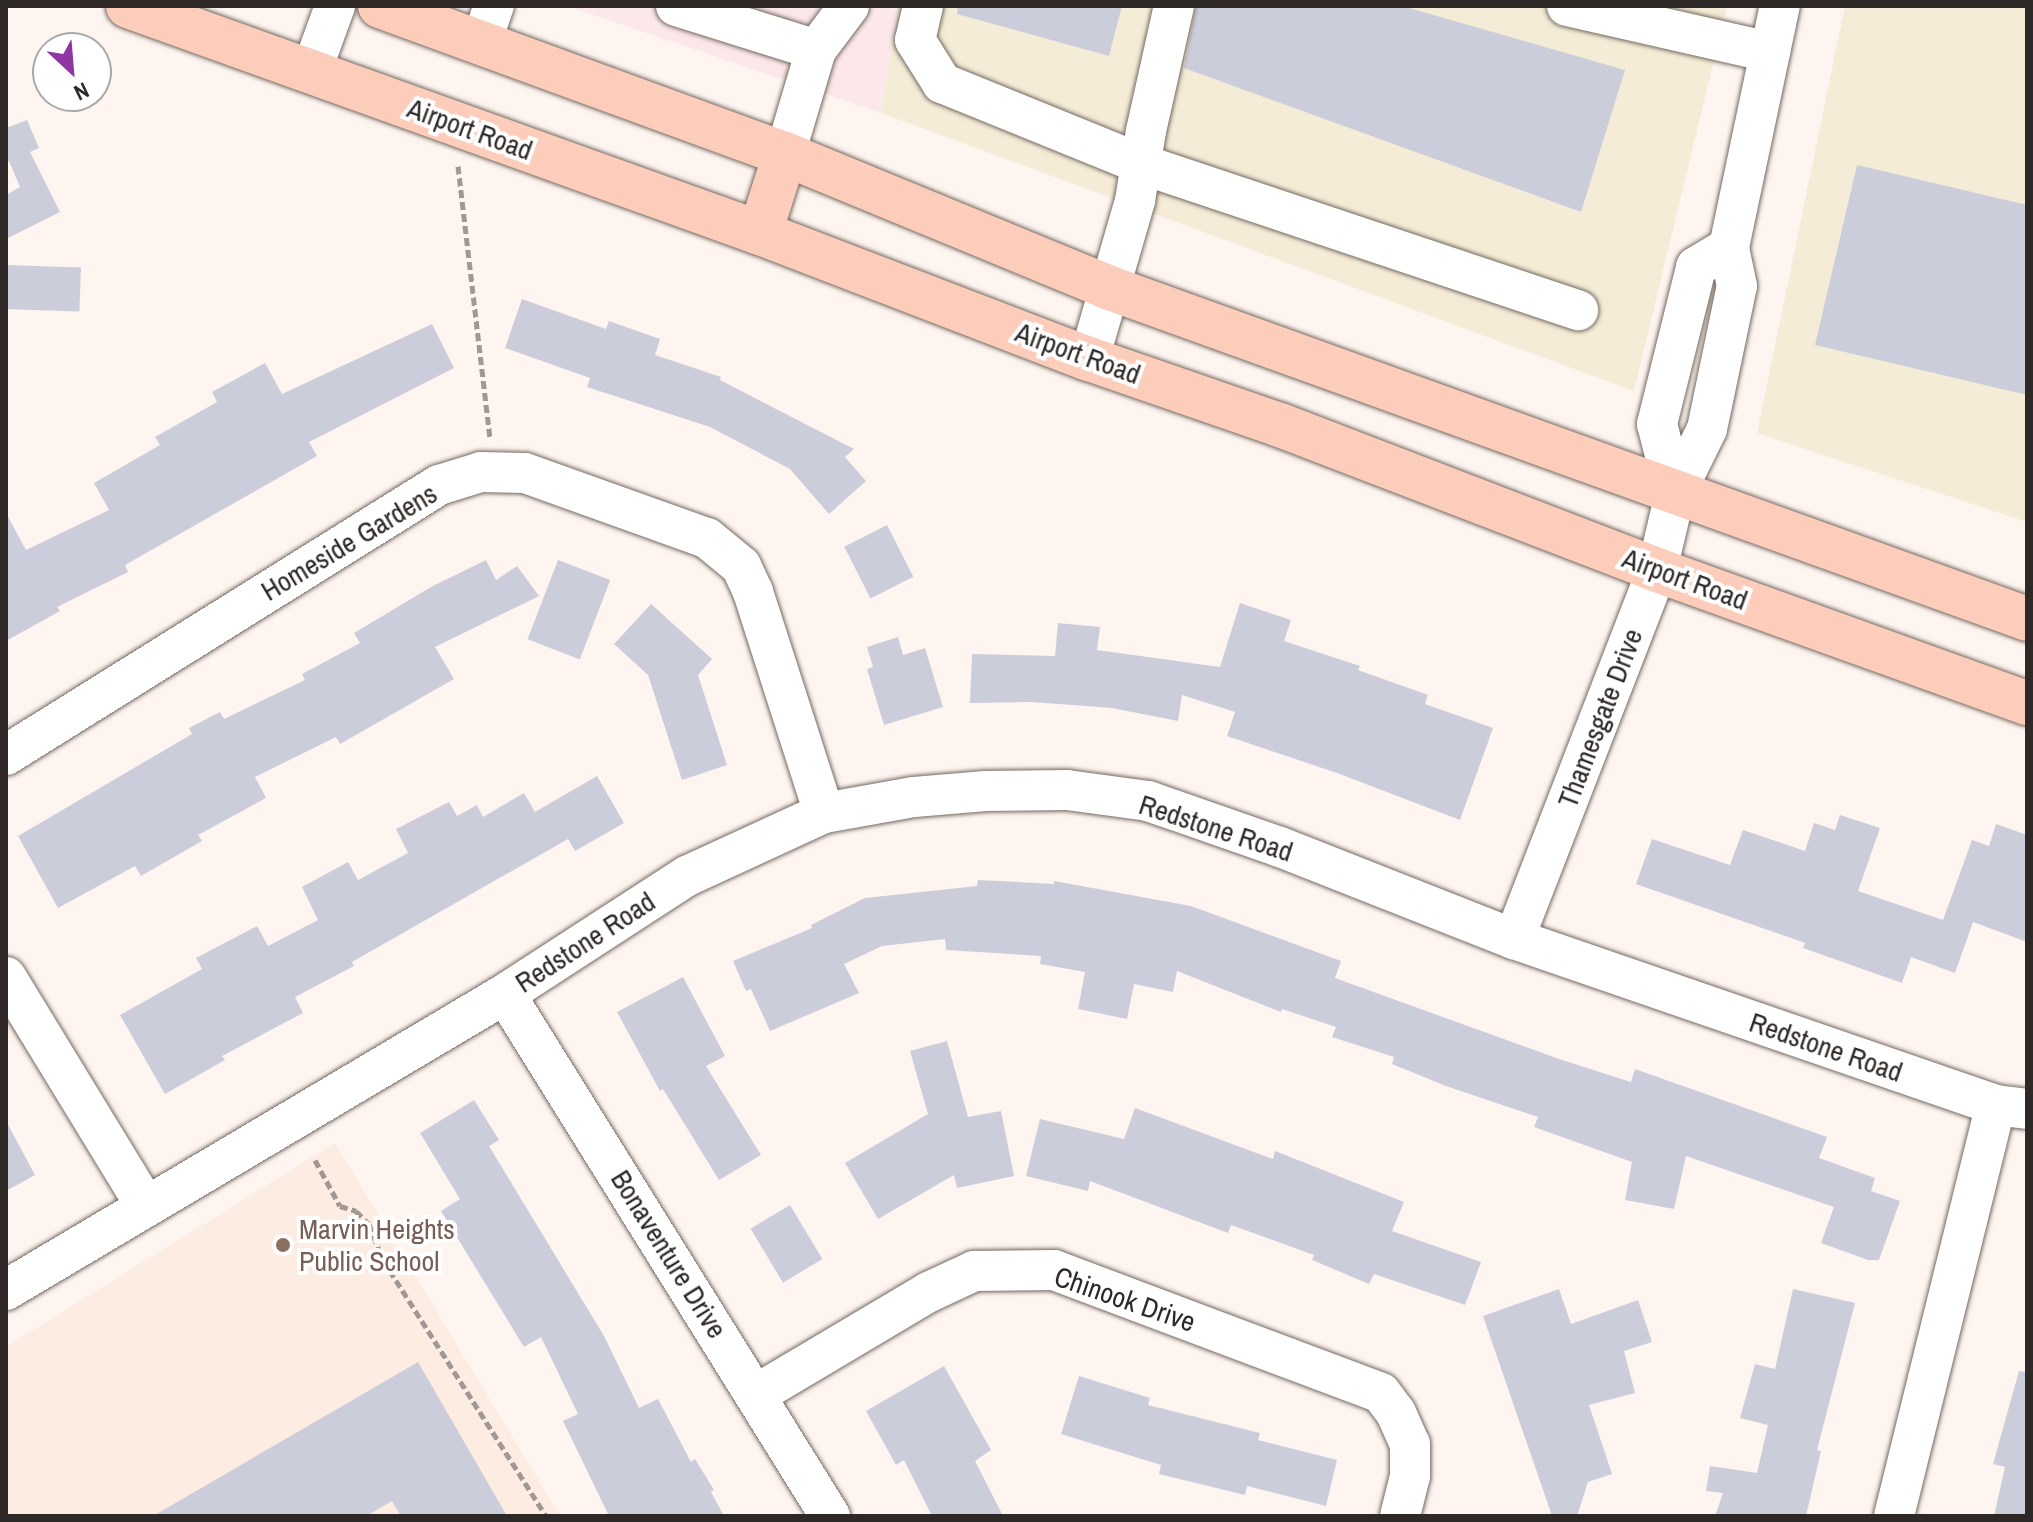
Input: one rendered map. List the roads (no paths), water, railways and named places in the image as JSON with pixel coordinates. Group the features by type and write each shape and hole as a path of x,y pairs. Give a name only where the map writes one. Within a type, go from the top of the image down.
{"main road":[{"name":"Airport Road","path":"128,6 760,233 1089,359 1280,425 1657,570 2027,703"},
{"path":"380,6 487,24 785,154 1107,287 2027,619"},
{"path":"760,233 785,154"}],"street":[{"path":"311,72 335,6"},
{"path":"676,6 816,50"},
{"path":"785,154 816,50 849,6"},
{"path":"923,6 915,40 942,83 1141,164 1578,310"},
{"path":"1089,359 1107,287 1135,201 1174,6"},
{"path":"1567,6 1770,52"},
{"name":"Thamesgate Drive","path":"1514,939 1657,570 1675,494 1707,429 1737,286 1729,247 1780,6"},
{"name":"Homeside Gardens","path":"6,755 439,485 481,472 525,473 707,538 741,566 753,592 824,813"},
{"name":"Redstone Road","path":"6,1290 505,994 687,876 824,813 914,797 986,791 1067,790 1148,801 1280,847 1514,939 2012,1107 1894,1516"},
{"path":"6,977 146,1206"},
{"name":"Bonaventure Drive","path":"505,994 757,1394 830,1516"},
{"name":"Chinook Drive","path":"757,1394 929,1292 974,1271 1054,1270 1381,1393 1396,1413 1410,1444 1410,1476 1400,1516"}],"place":[{"name":"Marvin Heights Public School","path":"283,1245"}]}
